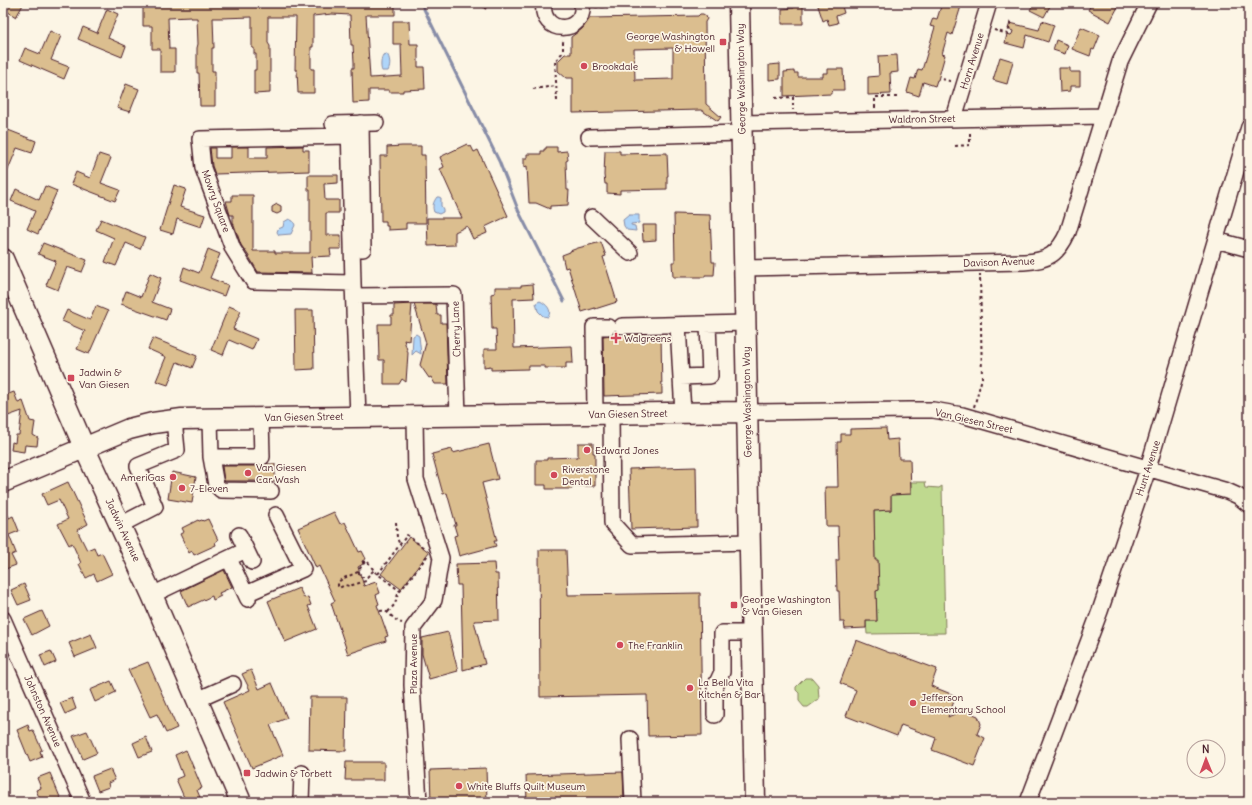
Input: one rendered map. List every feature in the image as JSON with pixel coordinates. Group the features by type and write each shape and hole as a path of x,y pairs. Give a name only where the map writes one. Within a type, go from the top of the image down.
{"main road":[{"name":"George Washington Way","path":"732,5 741,128 756,802"},
{"name":"Jadwin Avenue","path":"3,259 84,447 152,594 241,802"},
{"name":"Van Giesen Street","path":"3,482 130,429 153,423 174,420 358,416 415,417 748,412"}],"street":[{"path":"544,3 543,11 548,22 559,27 572,26 581,16 582,9 585,5"},
{"name":"Horn Avenue","path":"954,118 989,3"},
{"name":"Davison Avenue","path":"744,268 1017,263 1041,260 1054,253 1062,244 1070,225 1120,62 1150,3"},
{"name":"Waldron Street","path":"589,137 954,118 1104,116"},
{"path":"333,124 359,127 357,196 352,250 358,416"},
{"name":"Mowry Square","path":"354,290 253,282 234,249 203,168 200,139 359,127"},
{"name":"Hunt Avenue","path":"1028,802 1100,611 1148,468 1216,240 1242,146 1249,127"},
{"path":"592,217 630,253"},
{"path":"1216,240 1249,249"},
{"name":"Cherry Lane","path":"354,290 454,295 458,416"},
{"path":"746,323 594,327 612,523 632,545 750,542"},
{"path":"681,377 710,376 708,324"},
{"path":"678,325 683,413"},
{"name":"Van Giesen Street","path":"748,412 933,410 966,416 1226,491 1238,496 1249,505"},
{"name":"Plaza Avenue","path":"415,417 416,479 441,558 434,600 414,628 412,685 419,802"},
{"path":"211,457 262,457 261,418"},
{"path":"210,419 211,457 216,485 222,490 271,491"},
{"path":"120,525 156,507 138,466 177,450 174,420"},
{"path":"229,559 247,596 303,569 276,515"},
{"path":"152,594 229,559 249,556 239,535"},
{"name":"Johnston Avenue","path":"3,619 83,802"},
{"path":"715,715 716,687 722,672 722,633 752,633"},
{"path":"197,700 233,684"},
{"path":"630,739 633,802"},
{"path":"301,802 302,773"}],"path":[{"path":"480,3 486,9"},
{"path":"585,5 596,7 658,6 660,3"},
{"path":"667,3 674,6 718,4 732,5"},
{"path":"991,29 1008,34 1011,19"},
{"path":"557,101 555,61 563,52 563,42 568,37"},
{"path":"942,79 956,83"},
{"path":"532,89 556,86"},
{"path":"875,112 875,97 897,96"},
{"path":"775,98 793,98 793,113"},
{"path":"955,146 970,145 970,128"},
{"path":"973,408 982,378 980,272"},
{"path":"396,522 397,538 400,544"},
{"path":"378,574 407,534 424,548"},
{"path":"388,612 395,604 400,591 430,552"},
{"path":"374,570 366,579 349,586 346,585 339,588 338,586 338,582 358,572 364,562 368,562 378,574 400,591"},
{"path":"358,572 361,577 366,579"},
{"path":"366,579 367,584"},
{"path":"380,612 384,610 388,612 397,622"}],"green space":[{"path":"911,482 925,482 926,487 939,488 942,486 945,633 867,634 866,621 877,621 876,591 879,590 878,561 875,560 874,511 891,510 891,495 911,494"},
{"path":"805,678 812,678 818,685 819,699 808,707 804,707 799,701 799,693 796,690 796,687"}],"water":[{"path":"387,54 390,67 388,71 382,71 382,58 383,55"},
{"path":"437,197 441,198 441,206 443,209 443,212 439,214 434,212 433,208"},
{"path":"629,215 639,215 639,223 631,224 635,226 636,231 627,230 624,226 623,220"},
{"path":"289,219 293,221 295,225 291,234 279,235 277,232 278,229 283,227 284,222"},
{"path":"540,301 550,312 548,317 543,316 538,311 536,303"},
{"path":"416,334 419,336 421,354 416,351 412,355 413,336"}],"building":[{"path":"9,3 24,3 16,17 5,10"},
{"path":"143,3 395,3 395,15 366,15 370,78 402,76 401,44 393,44 393,21 409,21 410,44 418,44 418,67 424,67 425,89 403,90 403,92 369,90 369,102 353,103 352,68 354,68 354,62 353,45 351,45 350,15 332,14 313,16 311,69 314,69 314,93 298,93 297,70 295,70 296,17 268,17 268,43 270,46 270,93 254,94 256,54 254,54 254,48 252,48 252,17 213,18 214,48 212,48 212,71 215,71 215,106 200,106 199,73 197,73 197,18 168,18 169,49 175,49 175,72 160,72 160,49 152,49 152,26 143,26"},
{"path":"794,3 803,3 803,24 782,24 782,9 794,8"},
{"path":"817,3 841,3 844,13 836,16 838,23 829,25 827,19 823,21"},
{"path":"942,3 962,3 952,35 948,33 942,54 945,55 938,80 935,86 923,82 919,96 907,92 911,78 915,79 918,69 922,70 935,27 930,26 933,18 937,19"},
{"path":"1034,3 1045,3 1050,6 1044,17 1030,10"},
{"path":"1092,3 1120,3 1110,22 1088,10"},
{"path":"107,9 118,14 108,38 126,46 122,57 78,39 83,27 97,33"},
{"name":"Brookdale","path":"703,14 707,19 705,22 706,104 721,117 718,121 701,110 573,113 573,78 566,78 558,71 558,61 565,54 571,54 571,37 582,29 590,18 698,16","holes":["673,48 673,79 635,80 634,49"]},
{"path":"1042,21 1054,25 1048,42 1027,35 1024,48 1005,43 1007,34 1011,35 1013,31 1008,29 1010,23 1039,30"},
{"path":"1081,27 1100,35 1094,50 1092,49 1090,56 1072,49"},
{"path":"50,31 61,36 51,60 69,67 64,79 20,60 25,48 40,54"},
{"path":"1056,40 1068,45 1065,54 1053,50"},
{"path":"897,55 898,72 890,73 891,94 868,95 868,77 879,76 878,56"},
{"path":"1000,57 1013,61 1007,84 993,80"},
{"path":"780,64 780,79 769,80 769,65"},
{"path":"1059,68 1070,68 1070,72 1080,72 1080,86 1070,86 1070,91 1060,92"},
{"path":"828,69 843,69 844,90 833,90 831,94 784,96 784,72 794,71 794,73 798,73 798,77 823,77 823,73 828,73"},
{"path":"126,84 139,89 130,112 117,108"},
{"path":"3,128 36,141 32,153 17,148 3,182 3,150 6,142 3,141"},
{"path":"467,144 469,147 471,146 474,152 478,150 508,216 485,227 487,233 473,239 467,226 455,232 455,245 428,246 427,218 462,218 440,169 444,167 440,157"},
{"path":"303,146 303,150 309,150 309,171 215,174 212,166 210,148 215,148 215,158 231,158 231,147 249,147 249,158 267,158 267,147"},
{"path":"421,146 421,155 425,155 426,223 406,223 406,229 388,230 386,221 381,221 380,156 387,156 387,147"},
{"path":"546,147 557,147 557,152 567,151 568,160 566,161 567,190 569,190 568,205 550,206 550,209 536,203 529,203 527,166 524,167 524,158 527,158 527,154 541,154 541,151 544,151"},
{"path":"605,151 620,151 620,154 667,153 667,189 620,190 620,194 607,193 607,184 605,184 604,175"},
{"path":"99,154 111,158 101,183 120,190 115,201 71,184 76,172 90,178"},
{"path":"308,175 338,175 338,183 324,184 325,200 339,200 339,213 326,213 326,235 341,235 341,249 330,249 331,256 311,257 312,273 258,272 241,245 233,222 233,215 230,215 226,201 232,201 232,195 253,195 253,251 275,251 275,253 310,253 310,190 308,190"},
{"path":"174,185 186,189 180,207 205,215 201,227 177,219 173,234 160,230"},
{"path":"45,186 57,191 38,234 27,229 35,211 11,201 16,189 39,200"},
{"path":"277,204 281,206 281,212 277,214 272,212 272,207"},
{"path":"674,214 710,215 712,262 715,262 714,275 705,275 705,277 673,277 672,262 675,262"},
{"path":"101,219 145,237 140,249 126,243 116,266 105,262 114,238 96,230"},
{"path":"642,225 656,225 656,240 643,241"},
{"path":"601,242 606,256 603,257 617,302 582,312 568,267 565,268 562,255 578,248"},
{"path":"43,243 87,260 82,272 67,267 58,290 46,285 56,261 38,254"},
{"path":"208,249 220,254 210,278 228,285 224,296 180,280 184,267 199,273"},
{"path":"150,273 161,278 152,302 170,309 166,320 121,304 126,291 141,297"},
{"path":"533,284 534,298 513,299 514,348 572,346 573,363 566,363 566,368 528,366 528,369 491,370 491,366 484,367 484,349 497,349 496,329 492,329 491,294 495,293 495,287 521,287 521,285"},
{"path":"412,304 409,341 404,340 408,353 406,382 402,379 399,384 384,384 384,360 379,360 378,324 391,324 391,315 394,315 394,305"},
{"path":"414,304 436,304 437,315 441,315 441,323 446,323 448,384 435,384 420,365 426,343"},
{"path":"96,306 108,311 89,354 77,349 85,331 62,321 67,310 90,320"},
{"path":"229,306 241,311 233,329 257,339 252,350 229,340 223,355 211,350"},
{"path":"295,310 313,310 314,369 296,370"},
{"name":"Walgreens","path":"615,332 622,335 661,334 662,394 604,396 603,336 612,335"},
{"path":"153,338 197,356 192,368 177,362 168,385 156,381 166,357 148,349"},
{"path":"14,392 18,403 23,401 30,421 35,422 33,435 38,438 37,446 25,445 24,452 11,450 12,442 15,443 16,435 19,435 22,411 5,417 3,413 3,396"},
{"path":"886,428 887,440 898,439 899,459 910,459 911,494 891,495 891,510 874,511 875,560 878,560 879,590 876,591 877,621 866,621 866,628 845,629 844,622 840,622 839,591 837,591 836,560 839,560 838,526 826,526 825,487 838,487 837,442 841,442 841,434 850,434 850,429"},
{"path":"578,443 593,443 593,453 595,453 595,486 572,486 572,489 546,489 546,485 536,485 536,460 547,460 547,458 578,457"},
{"path":"489,444 498,479 482,483 497,541 494,541 496,546 459,556 454,536 457,535 454,525 456,525 447,493 443,494 432,454 452,449 453,453"},
{"name":"Van Giesen Car Wash","path":"267,464 275,464 275,481 224,481 222,466 262,466"},
{"path":"696,467 697,527 631,529 629,469"},
{"name":"7-Eleven","path":"172,472 196,477 192,503 168,499"},
{"path":"68,482 88,524 77,530 87,550 94,547 97,555 102,553 112,574 97,581 94,574 86,578 79,564 81,563 72,543 69,545 58,524 68,519 59,500 47,505 42,494"},
{"path":"3,503 9,518 13,516 19,531 9,535 16,553 11,555 16,565 3,570"},
{"path":"334,512 340,524 345,522 359,552 362,551 366,559 362,561 363,564 358,567 364,586 376,582 380,593 376,595 379,604 377,605 388,636 385,637 386,641 348,654 331,603 335,601 319,566 316,568 298,528"},
{"path":"208,519 218,540 215,542 216,545 194,555 192,551 189,553 180,534 184,532 182,528 198,520 203,521"},
{"path":"409,537 429,552 401,589 381,574"},
{"name":"The Franklin","path":"539,550 566,550 568,595 700,593 702,735 648,736 647,695 540,697"},
{"path":"494,563 495,574 498,574 499,620 474,621 485,664 463,670 461,585 457,585 456,564"},
{"path":"224,570 232,587 219,593 221,596 213,600 212,596 188,607 181,591"},
{"path":"24,584 31,600 18,605 11,590"},
{"path":"299,588 304,598 308,597 311,605 308,606 317,629 285,642 268,601"},
{"path":"42,611 49,626 32,635 24,619"},
{"path":"448,632 458,671 429,679 422,654 422,638"},
{"path":"91,634 97,648 75,657 69,643"},
{"path":"856,640 937,669 931,686 956,696 948,717 963,710 978,716 981,724 977,734 985,738 974,766 932,750 936,738 901,725 897,736 846,716 856,690 840,683"},
{"path":"51,651 56,662 45,667 40,655"},
{"path":"148,662 177,728 166,733 157,714 150,717 128,670"},
{"path":"251,670 259,689 272,683 287,718 270,725 283,755 252,768 223,702 250,690 242,674"},
{"path":"111,681 116,692 95,702 90,690"},
{"path":"310,697 347,697 346,751 309,750"},
{"path":"72,698 76,709 65,714 60,703"},
{"path":"28,725 30,731 33,730 42,750 40,751 42,757 30,762 17,730"},
{"path":"87,731 97,753 83,759 73,736"},
{"path":"146,737 152,752 139,757 133,743"},
{"path":"186,750 202,788 197,790 202,802 186,802 176,779 183,776 175,755"},
{"path":"346,762 384,762 384,780 345,780"},
{"name":"White Bluffs Quilt Museum","path":"486,768 487,802 431,802 430,770"},
{"path":"110,769 115,780 108,783 109,787 98,791 92,776"},
{"path":"623,772 624,800 527,802 526,775"},
{"path":"50,773 62,802 41,802 36,790 41,788 37,778"}],"waterway":[{"path":"421,3 499,161 519,212 564,301"}],"place":[{"name":"George Washington & Howell","path":"723,42"},
{"name":"Brookdale","path":"584,66"},
{"name":"Walgreens","path":"616,338"},
{"name":"Jadwin & Van Giesen","path":"71,378"},
{"name":"Edward Jones","path":"587,450"},
{"name":"Van Giesen Car Wash","path":"248,473"},
{"name":"Riverstone Dental","path":"554,475"},
{"name":"AmeriGas","path":"173,477"},
{"name":"7-Eleven","path":"182,488"},
{"name":"George Washington & Van Giesen","path":"734,605"},
{"name":"The Franklin","path":"620,645"},
{"name":"La Bella Vita Kitchen & Bar","path":"690,688"},
{"name":"Jefferson Elementary School","path":"913,703"},
{"name":"Jadwin & Torbett","path":"247,773"},
{"name":"White Bluffs Quilt Museum","path":"459,786"}]}
